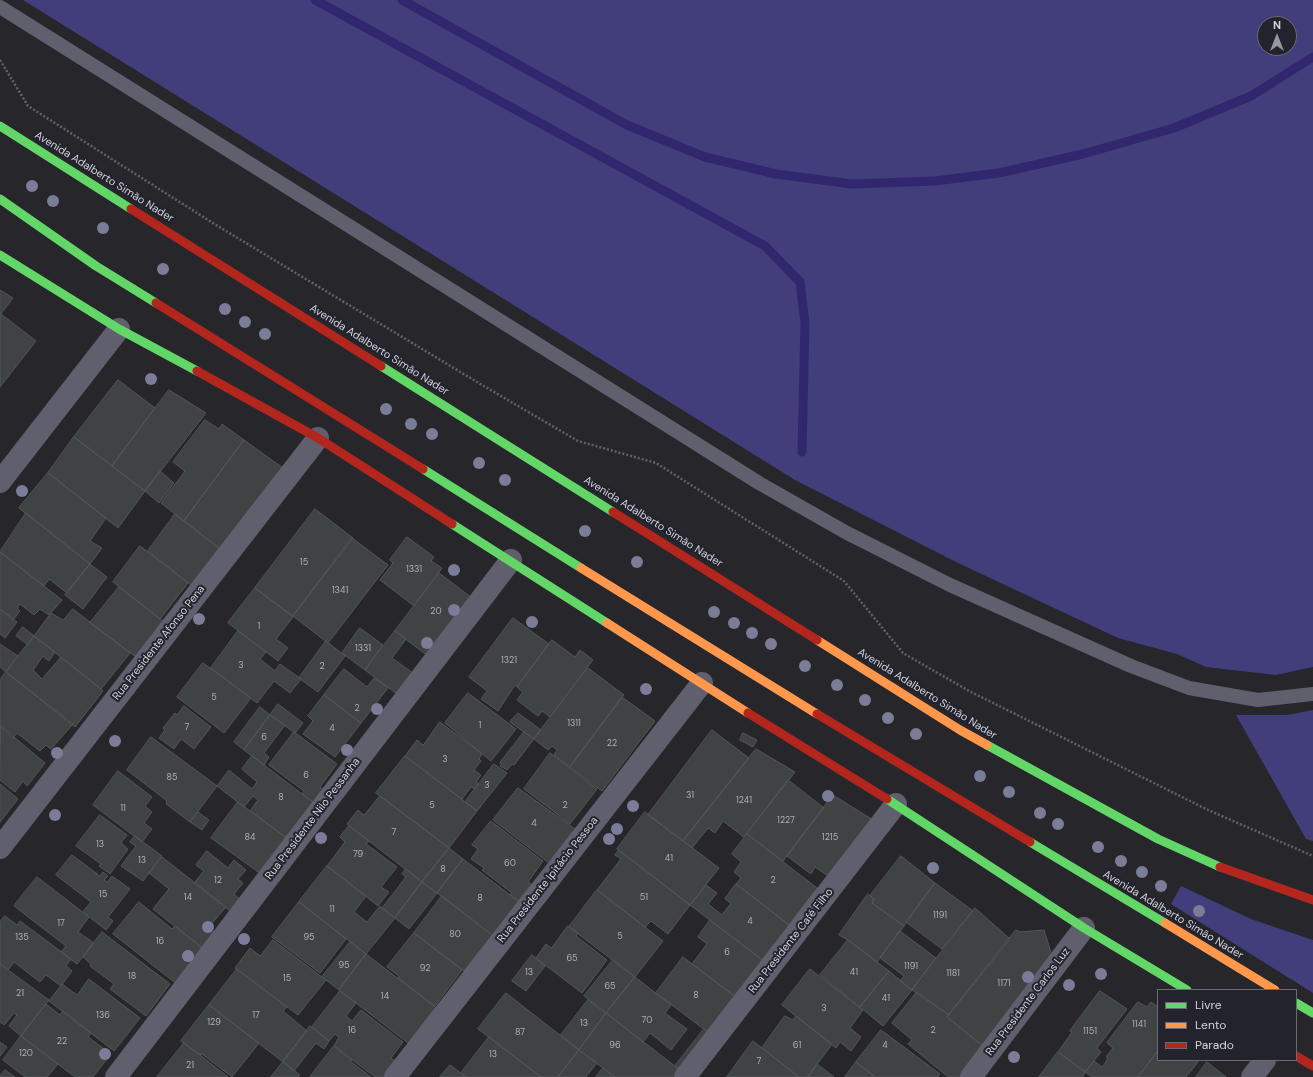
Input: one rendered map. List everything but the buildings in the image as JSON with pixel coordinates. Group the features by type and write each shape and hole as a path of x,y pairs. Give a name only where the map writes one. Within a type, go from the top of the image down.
{"main road":[{"name":"Avenida Adalberto Simão Nader","path":"0,126 960,730 1158,839 1226,870 1313,900"},
{"name":"Avenida Adalberto Simão Nader","path":"0,199 96,266 805,707 1273,989"},
{"path":"0,255 119,329 318,438 511,560 815,756 896,804 1084,928 1185,989"},
{"path":"1297,1004 1313,1013"},
{"path":"1297,1057 1313,1066"}],"street":[{"path":"0,482 119,329"},
{"name":"Rua Presidente Afonso Pena","path":"0,848 318,438"},
{"name":"Rua Presidente Nilo Pessanha","path":"116,1077 511,560"},
{"name":"Rua Presidente Ipitácio Pessoa","path":"395,1077 702,683"},
{"name":"Rua Presidente Café Filho","path":"685,1077 896,804"},
{"name":"Rua Presidente Carlos Luz","path":"971,1077 1084,928"},
{"path":"1252,1077 1264,1061"}],"lane":[{"path":"0,7 759,483 847,533 950,585 1131,666 1189,688 1258,700 1313,694"}],"path":[{"path":"0,60 28,106 216,225 578,441 656,463 844,581 904,653 969,691 1180,796 1313,856"}],"shaded area":[{"path":"23,0 1313,0 1313,667 1276,675 1206,667 1177,654 1118,638 956,562 795,480"},
{"path":"1313,710 1313,841 1306,839 1236,715 1287,715"},
{"path":"1181,886 1251,919 1313,940 1313,993 1171,904"}],"waterway":[{"path":"315,0 765,246 800,282 805,323 802,452"},
{"path":"402,0 627,125 705,157 776,174 852,184 935,181 999,173 1083,154 1174,128 1251,96 1313,57"}],"traffic: fast":[{"path":"0,126 131,209"},
{"path":"0,199 96,266 156,303"},
{"path":"0,255 119,329 197,371"},
{"path":"381,366 613,512"},
{"path":"423,469 581,568"},
{"path":"452,524 607,623"},
{"path":"987,745 1158,839 1220,867"},
{"path":"887,799 1084,928 1185,989"},
{"path":"1030,842 1165,923"},
{"path":"1297,1004 1313,1013"}],"traffic: slow":[{"path":"581,568 817,714"},
{"path":"607,623 748,713"},
{"path":"817,640 960,730 987,745"},
{"path":"1165,923 1273,989"}],"traffic: jam":[{"path":"131,209 381,366"},
{"path":"156,303 423,469"},
{"path":"197,371 318,438 452,524"},
{"path":"613,512 817,640"},
{"path":"748,713 887,799"},
{"path":"817,714 1030,842"},
{"path":"1220,867 1313,900"},
{"path":"1297,1057 1313,1066"}]}
